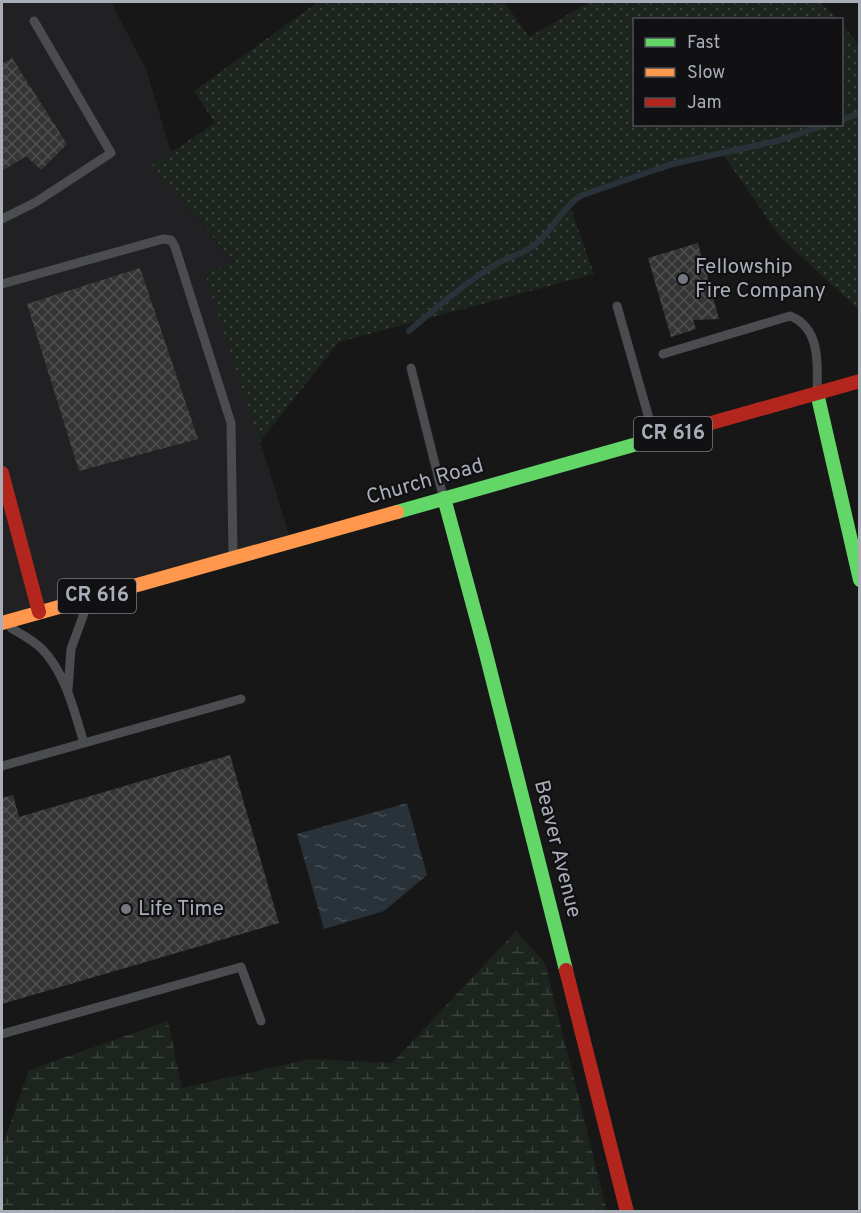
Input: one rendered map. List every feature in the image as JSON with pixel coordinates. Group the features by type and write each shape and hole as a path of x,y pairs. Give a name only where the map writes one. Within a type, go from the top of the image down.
{"street":[{"name":"Church Road","path":"2,623 860,381"},
{"path":"817,393 860,580"},
{"path":"2,473 6,507 39,612"},
{"name":"Beaver Avenue","path":"444,498 484,646 627,1212"}],"lane":[{"path":"2,219 36,202 111,153 34,21"},
{"path":"2,284 163,239 171,240 231,423 233,557"},
{"path":"616,306 655,439"},
{"path":"663,354 790,316 799,320 806,327 816,347 817,393"},
{"path":"411,368 444,498"},
{"path":"68,693 71,649 89,598"},
{"path":"2,623 41,649 53,663 68,693 84,743"},
{"path":"2,766 241,699"},
{"path":"2,1034 241,967 261,1021"}],"shaded area":[{"path":"2,2 112,2 146,69 188,208 234,263 208,272 291,541 2,623"}],"green space":[{"path":"318,2 504,2 529,37 590,2 820,2 836,18 633,18 633,126 843,126 843,26 859,45 859,310 780,237 722,153 598,190 570,206 594,274 339,342 259,443 205,273 234,262 152,165 215,123 194,91"},
{"path":"516,931 545,963 607,1211 2,1211 2,1148 29,1070 168,1021 182,1088 310,1059 392,1063"}],"water":[{"path":"407,803 427,875 384,911 324,929 297,834"}],"building":[{"path":"12,58 67,144 41,170 26,156 2,171 2,64"},
{"path":"698,243 719,319 693,320 696,329 671,337 648,258"},
{"path":"140,268 198,439 79,471 27,304"},
{"path":"230,755 279,923 2,1004 2,798 13,795 19,817"}],"waterway":[{"path":"843,120 860,113"},
{"path":"409,331 485,271 533,246 546,234 567,207 580,196 672,164 777,141 822,126"}],"traffic: fast":[{"path":"817,393 860,580"},
{"path":"397,512 697,427"},
{"path":"444,498 566,970"}],"traffic: slow":[{"path":"2,623 397,512"}],"traffic: jam":[{"path":"697,427 860,381"},
{"path":"2,473 39,612"},
{"path":"566,970 627,1212"}],"place":[{"name":"Fellowship Fire Company","path":"683,279"},
{"name":"Life Time","path":"126,909"}]}
